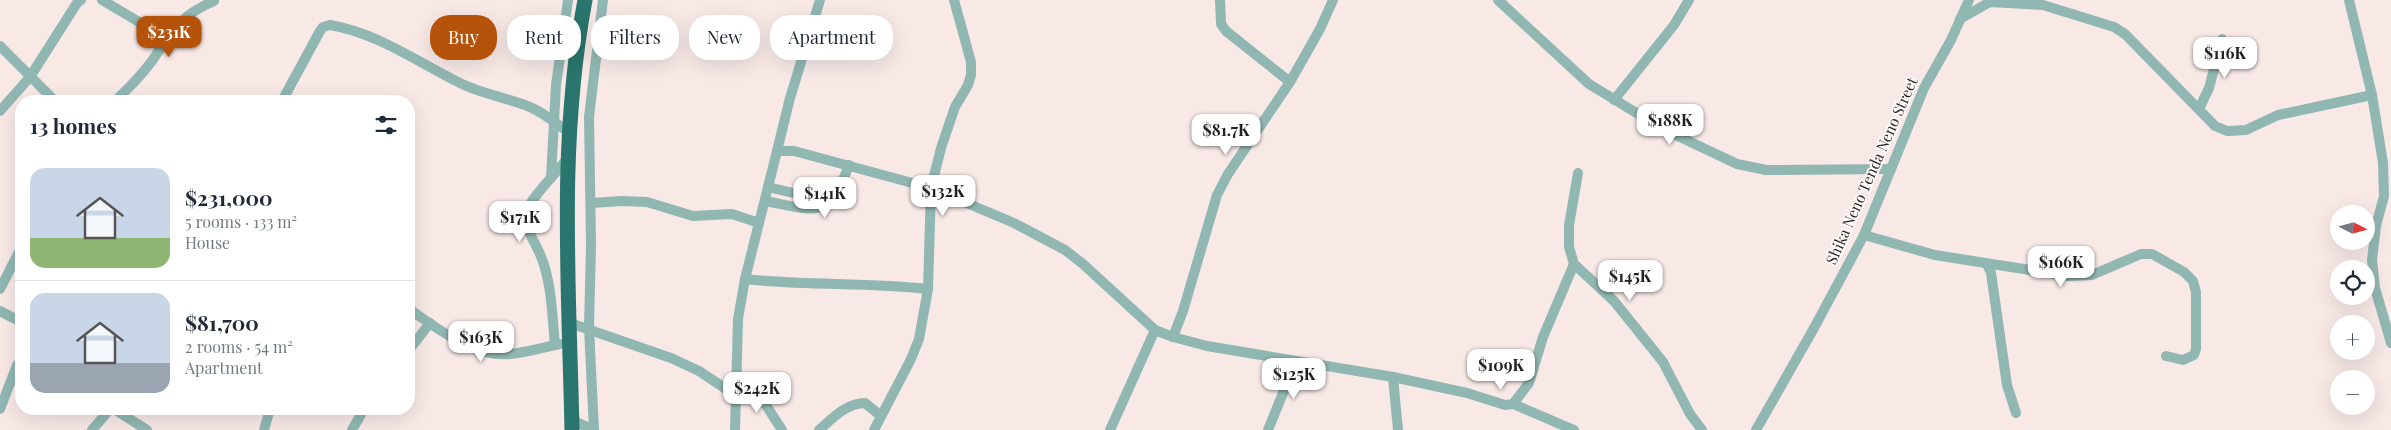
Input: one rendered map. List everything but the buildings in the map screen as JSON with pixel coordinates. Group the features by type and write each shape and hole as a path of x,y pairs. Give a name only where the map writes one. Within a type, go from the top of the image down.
{"highway":[{"path":"572,425 562,343 568,322 566,160 578,35 584,0"}],"street":[{"path":"0,111 30,77 77,3 81,0"},
{"path":"102,0 166,38"},
{"path":"572,425 594,430 589,328 589,117 603,0"},
{"path":"734,430 738,319 745,279 790,98 820,0"},
{"path":"874,430 911,359 918,339 928,289 931,188 941,148 955,107 968,85 971,75 971,62 954,0"},
{"path":"1220,0 1220,24 1226,31 1290,82"},
{"path":"1173,336 1183,311 1217,195 1228,174 1290,82 1320,29 1333,0"},
{"path":"1498,0 1576,74 1614,100 1703,149 1751,168 1766,170 1891,169"},
{"path":"1614,100 1674,25 1689,0"},
{"name":"Shika Neno Tenda Neno Street","path":"1756,430 1864,235 1924,88 1969,0"},
{"path":"2349,0 2372,95 2388,198 2376,226 2372,260 2375,288 2391,343"},
{"path":"121,95 146,68 166,38 185,17 214,1"},
{"path":"1960,19 1990,1 2043,5 2114,27 2125,34 2215,126 2227,131 2246,130 2278,115 2372,95"},
{"path":"551,179 557,77 566,2"},
{"path":"285,95 320,31 323,27 330,25 376,40 409,55 462,84 531,107 568,132"},
{"path":"2199,109 2210,88 2222,39"},
{"path":"0,46 49,95"},
{"path":"777,151 794,151 931,188 1014,223 1065,250 1090,270 1155,330 1207,346 1393,377 1466,393 1505,405 1513,404 1574,430"},
{"path":"415,313 474,348 496,354 511,354 562,343 546,272 540,254 530,236 526,218 530,203 566,160"},
{"path":"765,201 806,208 820,208 831,202 849,165"},
{"path":"1578,173 1570,225 1569,247 1574,264 1614,302 1663,362 1690,414 1702,430"},
{"path":"768,187 831,202"},
{"path":"590,203 646,202 693,216 732,214 759,223"},
{"path":"1864,235 1935,255 1987,264 2083,276 2092,275 2141,254 2152,254 2184,272 2193,281 2196,292 2196,349 2194,355 2183,360 2166,356"},
{"path":"0,289 15,260"},
{"path":"1513,404 1528,383 1543,337 1574,264"},
{"path":"1987,264 1991,273 2009,392 2016,413"},
{"path":"745,279 794,283 887,284 928,289"},
{"path":"0,311 15,319"},
{"path":"568,322 671,358 735,390 750,390 762,399 782,430"},
{"path":"415,342 430,323"},
{"path":"1110,430 1155,330"},
{"path":"1268,430 1296,361"},
{"path":"0,409 15,370"},
{"path":"1393,377 1398,430"},
{"path":"819,430 834,415 856,404 865,403 881,416"},
{"path":"92,430 105,415"},
{"path":"123,415 147,430"},
{"path":"264,430 267,415"},
{"path":"352,430 361,415"}]}
